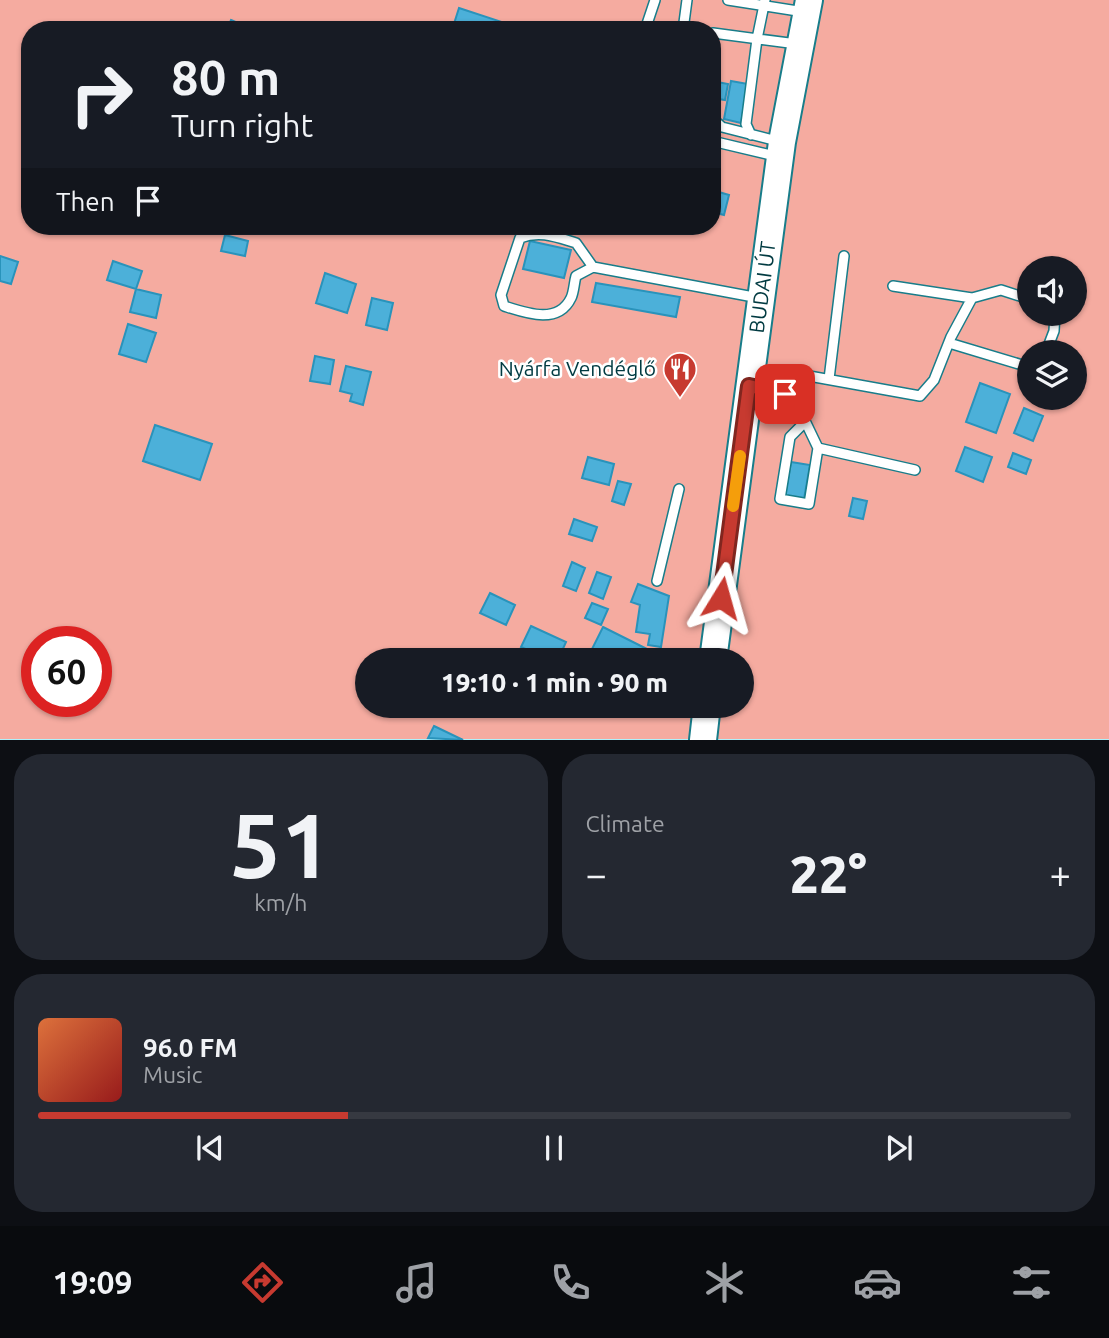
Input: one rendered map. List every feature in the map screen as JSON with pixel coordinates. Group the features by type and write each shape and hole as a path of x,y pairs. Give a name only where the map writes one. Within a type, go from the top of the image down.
{"main road":[{"name":"BUDAI ÚT","path":"715,648 781,150 807,6"},
{"path":"703,740 706,718"}],"lane":[{"path":"649,21 655,0"},
{"path":"684,21 687,0"},
{"path":"731,0 807,6"},
{"path":"751,135 747,124 757,40 765,3"},
{"path":"721,34 799,44"},
{"path":"721,126 751,135 781,150"},
{"path":"721,142 781,150"},
{"path":"529,235 520,239 501,295 504,306 524,312 548,315 561,312 571,298 576,276 593,267 761,298"},
{"path":"549,235 576,243 593,267"},
{"path":"829,379 844,256"},
{"path":"892,286 972,298 1001,290 1017,295"},
{"path":"785,394 798,374 920,396 934,380 948,343 972,298"},
{"path":"948,343 1017,363"},
{"path":"749,386 785,394 796,402 818,448 809,505 780,499 790,437 805,422"},
{"path":"818,448 915,470"},
{"path":"657,581 679,489"}],"shaded area":[{"path":"0,0 1109,0 1109,739 0,739"}],"building":[{"path":"459,8 499,21 455,21"},
{"path":"731,81 748,84 741,123 724,119"},
{"path":"721,83 728,84 725,100 721,99"},
{"path":"721,193 729,195 724,215 721,214"},
{"path":"225,235 248,241 245,256 221,251"},
{"path":"530,241 571,250 564,278 523,269"},
{"path":"0,256 18,262 11,284 0,281"},
{"path":"113,261 142,271 136,289 107,280"},
{"path":"325,273 356,284 347,313 316,303"},
{"path":"596,283 680,297 676,317 592,302"},
{"path":"136,289 161,295 156,318 130,312"},
{"path":"372,298 393,303 387,330 366,325"},
{"path":"128,324 156,333 146,362 119,354"},
{"path":"315,356 334,360 330,384 310,381"},
{"path":"346,366 371,372 363,405 350,401 352,394 340,391"},
{"path":"980,383 1010,394 996,433 966,422"},
{"path":"1023,410 1043,416 1033,441 1014,433"},
{"path":"155,425 212,444 200,480 143,461"},
{"path":"965,447 992,457 983,482 956,471"},
{"path":"1013,453 1031,460 1026,474 1008,467"},
{"path":"588,457 614,464 609,485 582,478"},
{"path":"791,462 810,465 804,499 785,496"},
{"path":"618,481 631,484 624,505 612,501"},
{"path":"853,498 867,501 863,519 849,516"},
{"path":"574,519 597,527 592,541 569,534"},
{"path":"572,562 585,568 576,591 563,586"},
{"path":"597,572 611,577 603,599 589,593"},
{"path":"638,584 669,596 661,647 648,645 650,634 636,632 640,605 631,602"},
{"path":"490,593 515,605 506,625 480,613"},
{"path":"592,603 608,609 601,625 585,618"},
{"path":"531,626 566,642 563,648 521,647"},
{"path":"603,627 645,648 592,648"},
{"path":"434,726 463,740 428,738"}],"slow traffic":[{"path":"733,506 740,456"}],"place":[{"name":"Nyárfa Vendéglő","path":"680,399"}],"route":[{"path":"721,598 749,386 785,394"}]}
